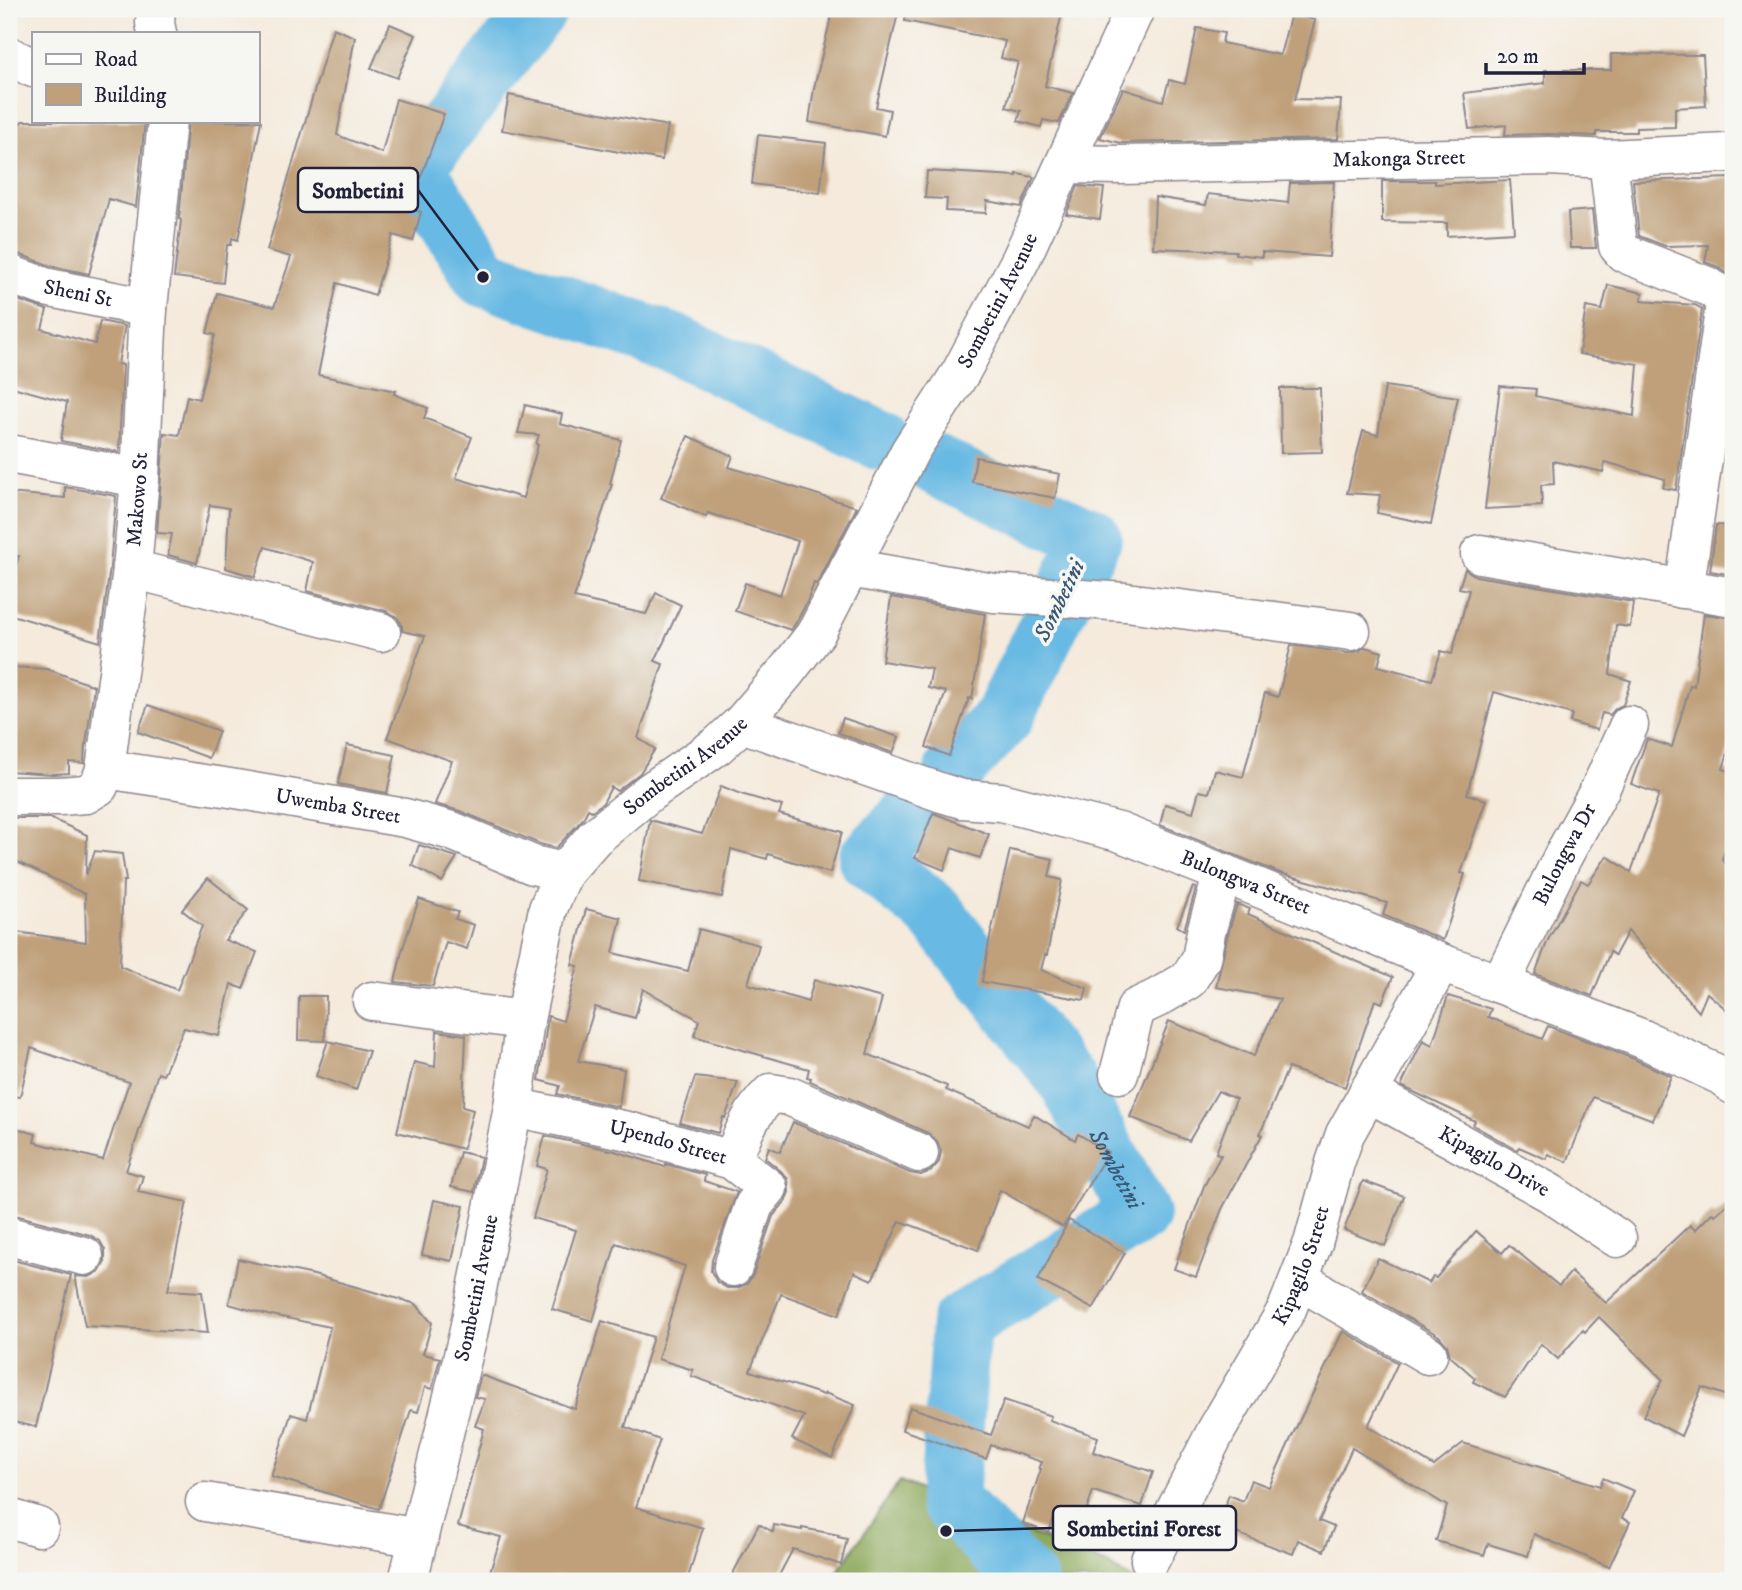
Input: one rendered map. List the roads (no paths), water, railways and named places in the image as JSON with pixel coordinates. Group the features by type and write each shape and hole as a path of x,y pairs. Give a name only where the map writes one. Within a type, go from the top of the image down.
{"street":[{"path":"156,9 157,32"},
{"name":"Sombetini Avenue","path":"408,1581 468,1335 513,1107 525,1020 548,909 565,872 594,838 650,792 717,746 742,723 786,673 816,633 909,451 961,372 1021,259 1135,9"},
{"path":"9,56 32,68"},
{"name":"Makowo St","path":"105,769 132,569 140,478 159,124"},
{"name":"Makonga Street","path":"1065,164 1548,156 1608,159 1733,151"},
{"path":"1608,159 1618,246 1630,256 1707,286 1717,292 1725,304 1687,571 1682,589"},
{"name":"Sheni St","path":"9,274 45,287 148,309"},
{"path":"9,454 140,478"},
{"path":"1479,554 1733,597"},
{"path":"849,568 994,593 1126,602 1350,631"},
{"path":"132,569 381,632"},
{"name":"Bulongwa Street","path":"742,723 962,799 1001,802 1119,832 1441,963 1679,1055 1722,1076 1733,1085"},
{"name":"Bulongwa Dr","path":"1500,984 1563,856 1601,787 1629,725"},
{"path":"9,796 86,794 99,786 105,769"},
{"name":"Uwemba Street","path":"105,769 405,818 452,831 533,865 565,872"},
{"path":"1119,1074 1136,1008 1188,980 1201,959 1223,873"},
{"name":"Kipagilo Street","path":"1150,1560 1216,1431 1287,1310 1313,1243 1342,1144 1368,1092 1441,963"},
{"path":"372,1001 525,1020"},
{"name":"Kipagilo Drive","path":"1368,1092 1550,1193 1617,1238"},
{"path":"732,1160 748,1121 771,1093 789,1096 919,1153"},
{"name":"Upendo Street","path":"513,1107 628,1131 732,1160 768,1188 754,1205 733,1267"},
{"path":"9,1236 84,1256"},
{"path":"1299,1280 1428,1354"},
{"path":"205,1502 418,1538"}],"waterway":[{"name":"Sombetini","path":"538,9 415,168 483,277 675,344 881,441"},
{"name":"Sombetini","path":"935,465 1092,538 1003,718 954,770"},
{"name":"Sombetini","path":"914,811 868,859 934,912 1067,1080 1140,1214 961,1323 949,1501 1028,1581"}],"place":[{"name":"Sombetini","path":"483,277"},
{"name":"Sombetini Forest","path":"946,1531"}]}
